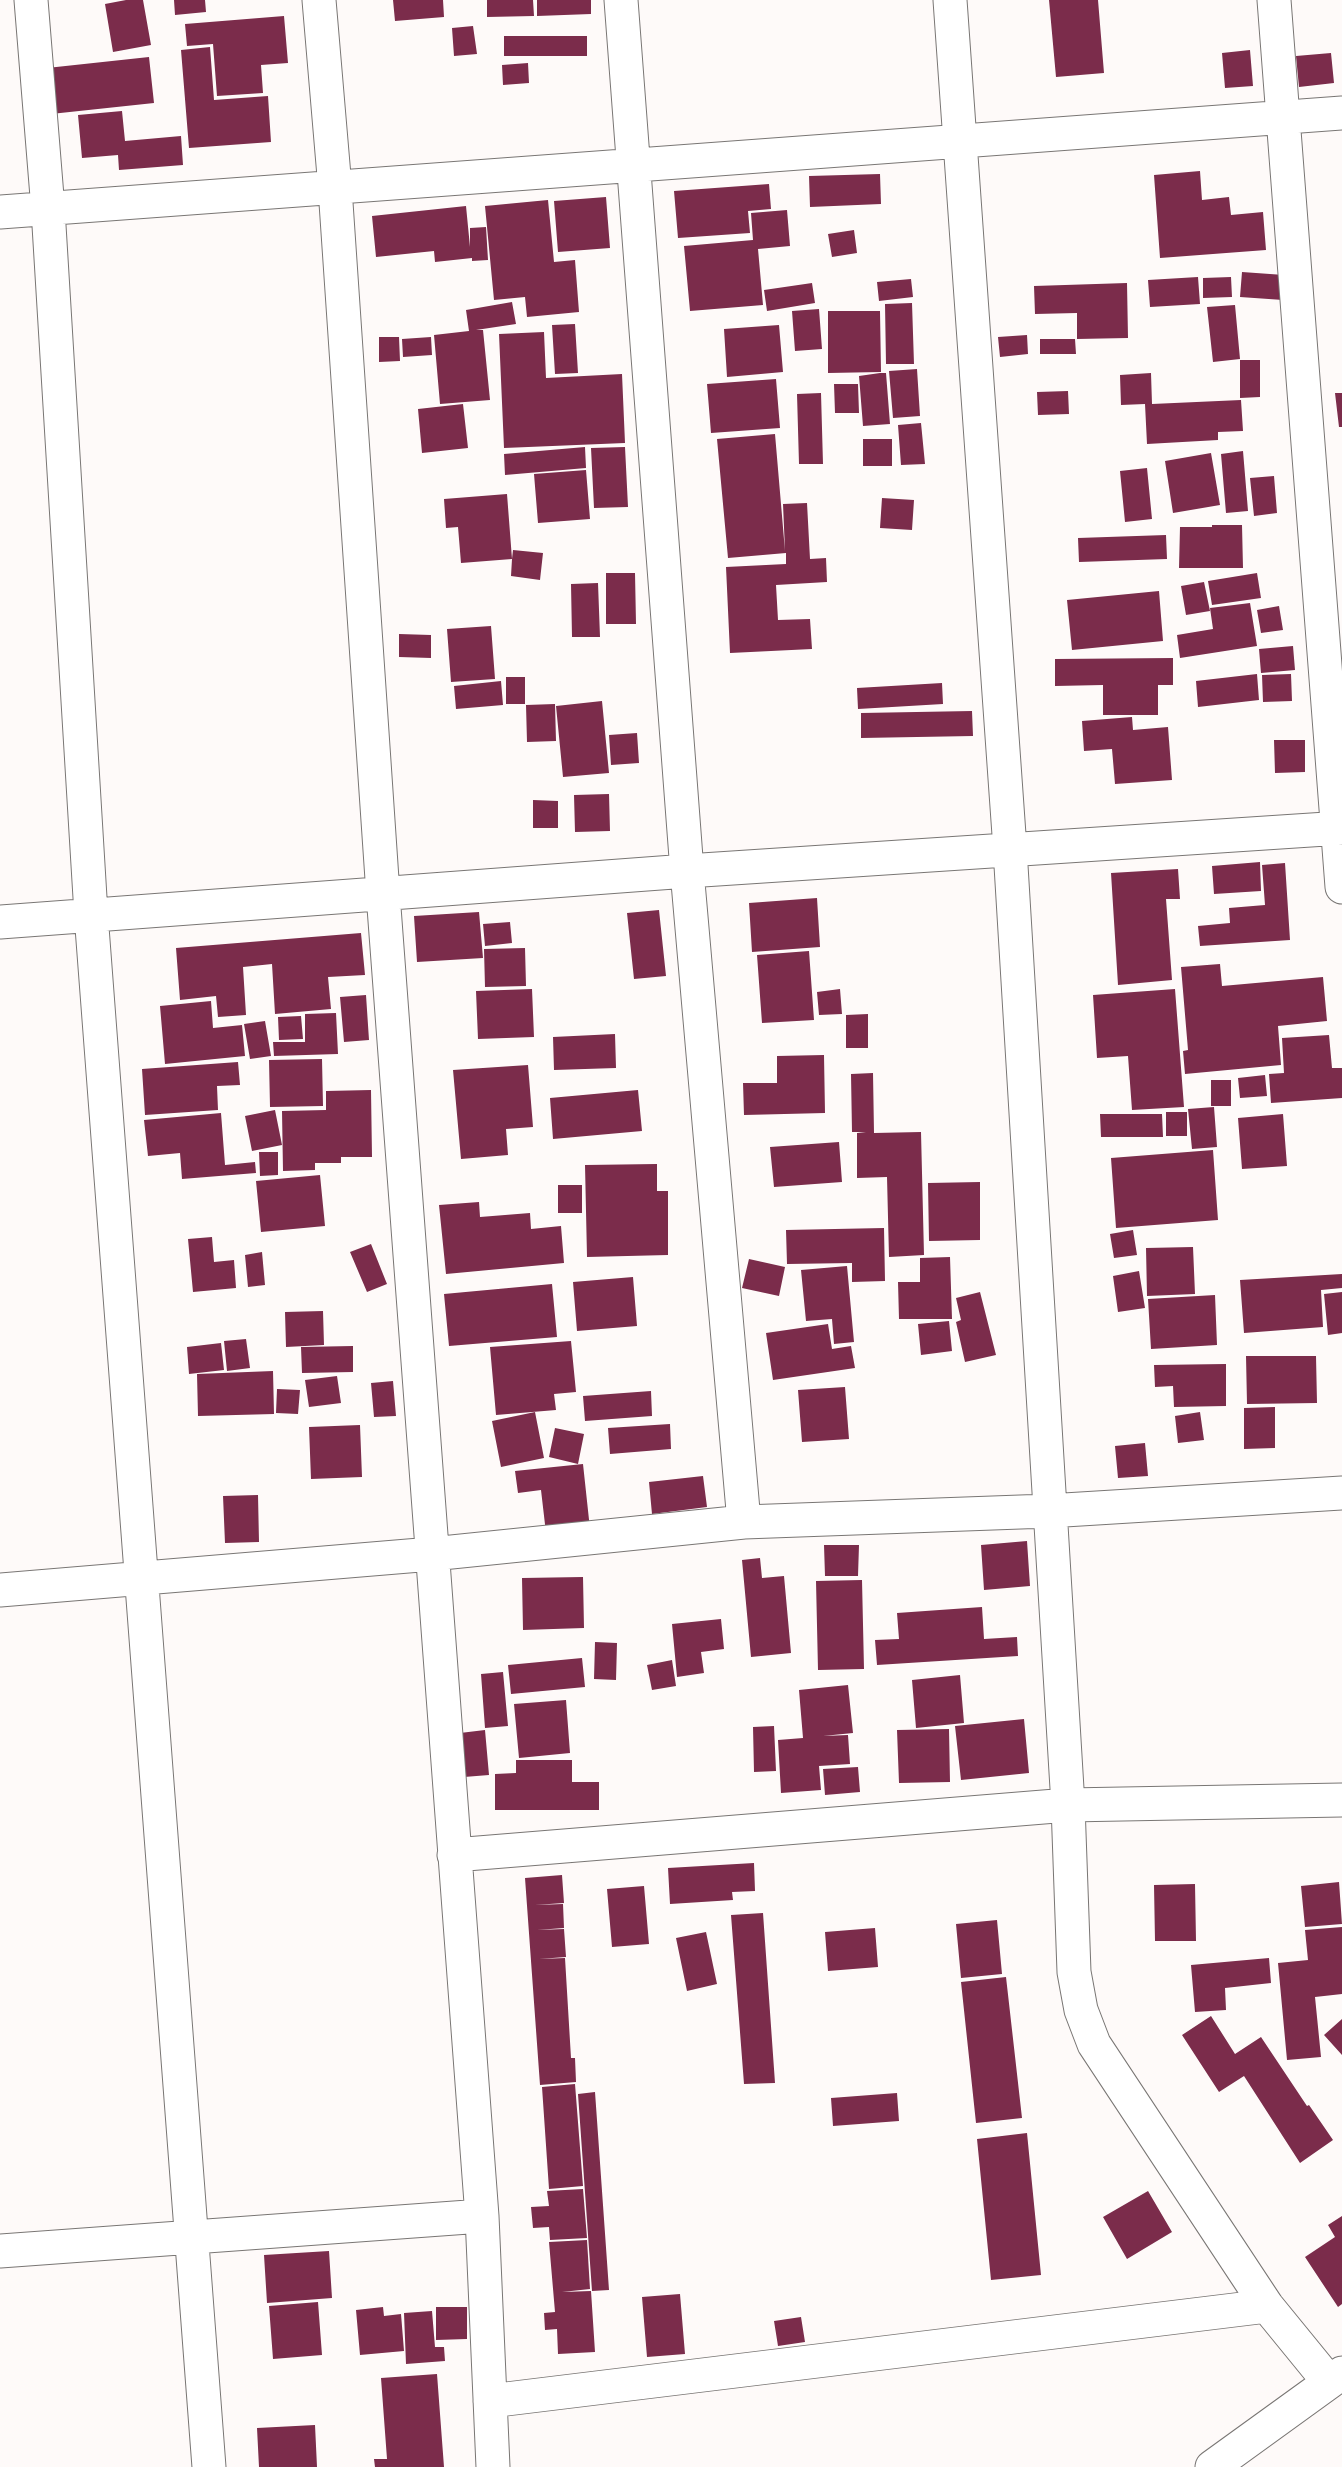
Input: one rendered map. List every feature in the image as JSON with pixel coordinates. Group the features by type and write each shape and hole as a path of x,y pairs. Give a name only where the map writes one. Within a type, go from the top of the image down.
{"street":[{"path":"31,0 48,209 91,914 209,2467"},
{"path":"318,0 334,188 383,894 482,2216 493,2467"},
{"path":"621,0 687,871 744,1522"},
{"path":"950,0 1010,849 1048,1511 1068,1805 1074,1972 1081,2010 1094,2044 1267,2306 1336,2377 1212,2467"},
{"path":"1274,0 1342,888"},
{"path":"0,212 1342,113"},
{"path":"0,921 687,871 1339,828"},
{"path":"0,1590 432,1554 744,1522 1048,1511 1342,1493"},
{"path":"454,1855 1068,1805 1342,1800"},
{"path":"0,2251 482,2216"},
{"path":"490,2401 1267,2306"}],"building":[{"path":"143,0 151,45 113,52 105,4"},
{"path":"174,0 205,0 206,12 175,15"},
{"path":"393,0 443,0 444,17 395,21"},
{"path":"487,0 533,0 534,16 487,17"},
{"path":"537,0 591,0 591,14 537,16"},
{"path":"1049,0 1098,0 1104,73 1056,77"},
{"path":"284,16 288,63 261,65 263,93 217,96 213,44 187,46 185,24"},
{"path":"473,26 477,54 454,56 452,28"},
{"path":"504,36 587,36 587,56 504,56"},
{"path":"210,47 214,100 268,96 271,142 189,148 181,50"},
{"path":"1250,50 1253,86 1225,88 1222,53"},
{"path":"1331,53 1334,83 1299,87 1296,56"},
{"path":"149,57 154,103 51,114 47,68"},
{"path":"528,63 529,83 503,85 502,65"},
{"path":"122,111 125,141 181,136 183,165 119,170 118,155 82,158 78,115"},
{"path":"1200,171 1202,200 1229,197 1231,215 1263,212 1266,250 1160,258 1154,175"},
{"path":"880,174 881,204 810,207 809,176"},
{"path":"769,184 771,209 748,211 750,233 678,238 674,191"},
{"path":"606,197 610,248 558,252 554,201"},
{"path":"548,200 554,262 575,260 579,312 527,317 525,297 494,300 485,206"},
{"path":"466,206 470,247 470,228 486,227 488,260 472,261 472,258 435,262 434,251 376,257 372,216"},
{"path":"787,210 790,246 758,249 763,305 690,311 684,246 753,240 751,213"},
{"path":"854,230 857,253 832,257 828,234"},
{"path":"1242,272 1284,275 1283,300 1240,297"},
{"path":"1198,277 1200,304 1150,307 1148,280"},
{"path":"1231,277 1232,297 1203,298 1203,278"},
{"path":"911,279 913,297 879,301 877,282"},
{"path":"812,283 815,303 767,311 764,290"},
{"path":"1127,283 1128,338 1077,339 1077,313 1035,314 1034,286"},
{"path":"512,302 516,324 476,330 483,330 490,400 440,404 434,335 469,331 466,310"},
{"path":"912,303 914,364 886,364 885,304"},
{"path":"1235,305 1240,359 1213,362 1207,307"},
{"path":"819,309 822,349 795,351 792,311"},
{"path":"828,311 880,311 881,372 828,373"},
{"path":"575,324 578,373 555,374 552,325"},
{"path":"779,325 783,372 727,377 724,329"},
{"path":"544,332 546,378 622,374 625,443 504,448 499,334"},
{"path":"1027,335 1028,354 1000,357 998,337"},
{"path":"379,337 399,337 400,361 379,362"},
{"path":"431,337 432,355 403,357 402,339"},
{"path":"1040,339 1075,339 1076,354 1040,354"},
{"path":"1240,360 1260,360 1260,397 1240,398"},
{"path":"917,369 920,416 893,418 889,371"},
{"path":"886,373 890,424 863,426 859,376"},
{"path":"1151,373 1152,404 1241,400 1243,431 1218,432 1218,440 1147,444 1145,404 1121,405 1120,375"},
{"path":"776,379 780,428 711,433 707,384"},
{"path":"834,384 858,384 859,413 835,413"},
{"path":"1068,391 1069,414 1038,415 1037,392"},
{"path":"821,393 823,464 799,464 797,394"},
{"path":"1335,393 1342,393 1342,427 1339,427"},
{"path":"463,404 468,448 422,453 418,409"},
{"path":"921,423 925,464 901,465 898,425"},
{"path":"775,434 785,551 783,504 807,503 810,559 826,558 827,582 776,585 778,620 810,619 812,649 730,653 726,567 786,564 786,553 728,558 717,439"},
{"path":"863,439 892,439 892,466 863,466"},
{"path":"585,447 586,468 505,475 504,454"},
{"path":"625,447 628,507 594,508 591,448"},
{"path":"1243,451 1248,511 1226,513 1221,454"},
{"path":"1211,453 1220,505 1173,513 1165,461"},
{"path":"1147,468 1152,519 1125,522 1120,471"},
{"path":"586,470 590,519 538,523 534,474"},
{"path":"1274,476 1277,513 1254,516 1250,478"},
{"path":"507,494 512,559 461,563 458,527 446,528 444,499"},
{"path":"882,498 914,500 912,530 880,528"},
{"path":"1212,525 1242,525 1243,568 1179,568 1180,527 1212,527"},
{"path":"1166,535 1167,559 1079,562 1078,538"},
{"path":"513,550 543,553 540,580 511,576"},
{"path":"606,573 635,573 636,624 606,624"},
{"path":"1257,573 1261,598 1212,605 1208,581"},
{"path":"1204,582 1210,611 1186,615 1181,586"},
{"path":"598,583 600,637 572,637 571,584"},
{"path":"1159,591 1163,641 1072,650 1067,600"},
{"path":"1250,603 1257,646 1180,658 1177,635 1213,629 1210,608"},
{"path":"1279,606 1283,630 1261,633 1257,610"},
{"path":"491,626 495,679 451,682 447,629"},
{"path":"399,634 431,635 431,658 399,657"},
{"path":"1293,646 1295,670 1261,673 1259,649"},
{"path":"1173,658 1173,685 1158,685 1158,715 1103,715 1103,685 1055,686 1055,659"},
{"path":"1257,674 1259,700 1198,707 1196,681"},
{"path":"1291,674 1292,701 1263,702 1262,675"},
{"path":"506,677 525,677 525,704 506,704"},
{"path":"501,681 503,705 456,709 454,686"},
{"path":"942,683 943,704 858,709 857,688"},
{"path":"602,701 609,773 563,777 556,706"},
{"path":"555,704 556,741 527,742 526,705"},
{"path":"972,711 973,736 861,738 861,713"},
{"path":"1132,717 1133,730 1168,727 1172,780 1115,784 1112,749 1084,751 1082,721"},
{"path":"637,733 639,763 611,765 609,735"},
{"path":"1274,740 1305,740 1305,772 1275,773"},
{"path":"609,794 610,831 575,832 574,795"},
{"path":"533,800 558,801 558,828 533,828"},
{"path":"1260,862 1261,891 1214,894 1212,866"},
{"path":"1285,863 1290,940 1200,946 1198,926 1230,923 1229,908 1265,905 1262,865"},
{"path":"1178,869 1180,899 1166,899 1172,980 1118,985 1111,873"},
{"path":"817,898 820,947 752,952 749,903"},
{"path":"659,910 666,976 634,979 627,913"},
{"path":"479,912 483,958 417,962 414,916"},
{"path":"510,922 512,943 485,946 483,924"},
{"path":"361,933 365,975 328,977 331,1009 275,1014 272,964 243,967 246,1015 218,1017 216,996 180,1000 176,948"},
{"path":"525,948 526,986 485,987 484,949"},
{"path":"809,951 814,1020 762,1023 757,955"},
{"path":"1220,964 1222,986 1323,977 1327,1021 1278,1026 1281,1065 1185,1074 1183,1051 1188,1050 1181,967"},
{"path":"532,989 534,1037 478,1039 476,991"},
{"path":"840,989 842,1014 819,1015 817,992"},
{"path":"1175,989 1184,1107 1132,1110 1128,1056 1097,1058 1093,995"},
{"path":"366,995 369,1040 344,1042 340,997"},
{"path":"211,1001 213,1028 242,1025 245,1056 165,1064 160,1006"},
{"path":"336,1013 338,1054 274,1056 273,1042 305,1042 305,1014"},
{"path":"868,1014 868,1048 846,1048 846,1015"},
{"path":"301,1016 303,1039 279,1040 278,1017"},
{"path":"265,1021 271,1056 250,1059 244,1024"},
{"path":"615,1034 616,1068 554,1070 553,1037"},
{"path":"1329,1035 1332,1068 1342,1068 1342,1098 1271,1103 1269,1074 1284,1073 1282,1038"},
{"path":"824,1055 825,1113 744,1115 743,1083 777,1083 777,1056"},
{"path":"322,1059 323,1106 270,1107 269,1060"},
{"path":"238,1062 240,1085 217,1086 218,1110 145,1115 142,1069"},
{"path":"528,1065 533,1127 506,1129 508,1155 461,1159 453,1070"},
{"path":"873,1073 874,1133 921,1132 924,1255 889,1257 887,1177 857,1178 857,1133 866,1132 852,1132 851,1074"},
{"path":"1265,1075 1267,1096 1240,1098 1238,1078"},
{"path":"1211,1080 1231,1080 1231,1106 1211,1106"},
{"path":"371,1090 372,1157 341,1157 341,1163 315,1163 315,1170 283,1171 282,1111 326,1110 326,1091"},
{"path":"638,1090 642,1131 553,1139 550,1098"},
{"path":"1214,1107 1217,1147 1192,1149 1188,1109"},
{"path":"275,1110 282,1145 252,1151 245,1116"},
{"path":"1166,1112 1187,1112 1187,1136 1166,1136"},
{"path":"221,1113 225,1165 255,1162 256,1173 182,1179 180,1153 148,1156 144,1120"},
{"path":"1100,1114 1162,1114 1163,1137 1101,1137"},
{"path":"1283,1114 1287,1166 1242,1169 1238,1118"},
{"path":"839,1142 842,1182 774,1187 770,1147"},
{"path":"1213,1150 1218,1220 1116,1228 1111,1158"},
{"path":"259,1152 278,1152 278,1175 260,1176"},
{"path":"657,1164 657,1191 668,1191 668,1255 587,1257 585,1165"},
{"path":"320,1175 325,1226 261,1232 256,1181"},
{"path":"980,1182 980,1240 929,1241 928,1183"},
{"path":"558,1185 582,1185 582,1213 558,1213"},
{"path":"479,1202 480,1217 530,1213 531,1229 561,1226 564,1263 446,1274 439,1205"},
{"path":"884,1228 885,1281 852,1282 852,1263 787,1264 786,1230"},
{"path":"1133,1230 1137,1255 1114,1258 1110,1234"},
{"path":"212,1237 214,1262 234,1260 236,1288 193,1292 188,1239"},
{"path":"371,1244 387,1284 367,1292 350,1252"},
{"path":"1193,1247 1195,1294 1147,1296 1146,1248"},
{"path":"262,1252 265,1285 248,1287 245,1255"},
{"path":"950,1257 952,1319 899,1319 898,1282 920,1282 920,1258"},
{"path":"749,1259 785,1267 779,1296 742,1288"},
{"path":"847,1266 854,1342 834,1344 832,1319 806,1321 801,1270"},
{"path":"1139,1271 1145,1308 1118,1312 1113,1276"},
{"path":"1342,1274 1342,1288 1321,1290 1323,1327 1244,1333 1240,1280"},
{"path":"633,1277 637,1326 577,1331 573,1282"},
{"path":"552,1284 557,1337 449,1346 444,1294"},
{"path":"980,1292 996,1355 965,1362 956,1322 961,1320 956,1298"},
{"path":"1342,1292 1342,1333 1328,1335 1324,1294"},
{"path":"1215,1295 1217,1345 1151,1349 1148,1299"},
{"path":"323,1311 324,1345 286,1347 285,1312"},
{"path":"949,1321 952,1351 921,1355 918,1324"},
{"path":"828,1324 832,1349 851,1346 855,1368 773,1380 766,1333"},
{"path":"246,1339 250,1368 227,1371 224,1341"},
{"path":"571,1341 576,1392 554,1394 556,1410 496,1415 490,1347"},
{"path":"221,1343 224,1370 189,1374 187,1347"},
{"path":"353,1346 353,1372 302,1373 301,1347"},
{"path":"1246,1356 1316,1356 1317,1403 1247,1404"},
{"path":"1226,1364 1226,1406 1174,1407 1173,1386 1155,1387 1154,1365"},
{"path":"273,1371 274,1414 198,1416 197,1374"},
{"path":"337,1376 341,1403 309,1407 305,1380"},
{"path":"393,1381 396,1416 374,1417 371,1383"},
{"path":"845,1387 849,1439 802,1442 798,1390"},
{"path":"277,1389 300,1390 298,1414 276,1413"},
{"path":"651,1391 652,1416 585,1421 583,1396"},
{"path":"1275,1407 1275,1448 1244,1449 1244,1408"},
{"path":"535,1412 544,1458 501,1467 492,1421"},
{"path":"1200,1412 1204,1440 1178,1443 1175,1416"},
{"path":"670,1424 671,1449 610,1454 608,1428"},
{"path":"360,1425 362,1477 311,1479 309,1427"},
{"path":"555,1428 584,1434 578,1464 549,1457"},
{"path":"1145,1443 1148,1476 1118,1478 1115,1446"},
{"path":"583,1464 590,1529 546,1533 541,1490 518,1493 515,1471"},
{"path":"703,1476 707,1507 652,1514 649,1482"},
{"path":"258,1495 259,1542 225,1543 223,1496"},
{"path":"1027,1541 1030,1586 984,1590 981,1545"},
{"path":"824,1545 859,1545 858,1576 825,1576"},
{"path":"760,1558 762,1578 784,1576 791,1653 751,1657 742,1560"},
{"path":"583,1577 584,1628 523,1630 522,1578"},
{"path":"862,1580 864,1669 818,1670 816,1581"},
{"path":"982,1607 984,1639 1017,1637 1018,1656 877,1665 875,1640 899,1639 897,1613"},
{"path":"721,1619 724,1649 701,1652 704,1673 677,1677 672,1624"},
{"path":"595,1642 617,1643 616,1680 594,1679"},
{"path":"582,1658 585,1687 511,1694 508,1665"},
{"path":"672,1660 676,1686 652,1690 647,1665"},
{"path":"503,1672 508,1726 485,1728 481,1674"},
{"path":"960,1675 964,1723 916,1728 912,1680"},
{"path":"848,1685 853,1733 823,1736 848,1735 850,1764 819,1766 821,1790 781,1793 778,1740 803,1738 799,1690"},
{"path":"566,1700 570,1753 519,1758 514,1704"},
{"path":"1024,1719 1029,1773 961,1780 955,1726"},
{"path":"774,1726 776,1771 754,1772 753,1727"},
{"path":"949,1729 950,1782 899,1783 897,1730"},
{"path":"485,1730 489,1775 464,1777 460,1733"},
{"path":"516,1760 572,1760 572,1782 599,1782 599,1810 495,1810 495,1774 516,1773"},
{"path":"858,1767 860,1792 825,1795 823,1769"},
{"path":"754,1863 755,1891 732,1892 733,1900 670,1904 668,1868"},
{"path":"562,1875 564,1903 535,1905 563,1904 564,1928 537,1930 564,1929 566,1957 539,1959 565,1958 571,2058 575,2058 576,2082 540,2085 525,1878"},
{"path":"1339,1882 1342,1924 1305,1927 1301,1886"},
{"path":"1195,1884 1196,1941 1155,1941 1154,1885"},
{"path":"644,1886 649,1944 612,1947 607,1889"},
{"path":"763,1913 775,2083 744,2084 731,1915"},
{"path":"997,1920 1002,1974 961,1978 956,1924"},
{"path":"1342,1927 1342,1994 1315,1997 1321,2057 1287,2060 1278,1963 1308,1960 1305,1930"},
{"path":"875,1928 878,1967 828,1971 825,1932"},
{"path":"706,1932 717,1984 687,1991 676,1938"},
{"path":"1269,1958 1271,1983 1225,1988 1226,2010 1195,2012 1191,1965"},
{"path":"1006,1977 1022,2118 976,2123 961,1982"},
{"path":"1211,2016 1235,2054 1261,2037 1307,2106 1309,2105 1333,2140 1300,2163 1244,2076 1219,2092 1182,2035"},
{"path":"1342,2019 1342,2055 1324,2035"},
{"path":"575,2084 583,2186 549,2189 542,2087"},
{"path":"595,2092 609,2290 592,2291 578,2094"},
{"path":"897,2093 899,2121 833,2126 831,2098"},
{"path":"1027,2133 1041,2275 991,2280 977,2139"},
{"path":"583,2189 587,2238 550,2240 549,2227 533,2228 531,2207 549,2206 547,2191"},
{"path":"1148,2191 1172,2232 1127,2259 1103,2217"},
{"path":"1342,2216 1342,2304 1338,2307 1305,2257 1335,2237 1328,2225"},
{"path":"587,2240 590,2289 562,2292 591,2291 595,2352 558,2354 557,2329 545,2330 544,2313 555,2312 549,2242"},
{"path":"329,2251 332,2298 267,2303 264,2255"},
{"path":"680,2294 685,2354 647,2357 642,2297"},
{"path":"318,2302 322,2355 273,2359 269,2306"},
{"path":"383,2307 384,2316 401,2314 404,2351 360,2355 356,2310"},
{"path":"436,2307 467,2307 467,2339 436,2340"},
{"path":"432,2311 435,2347 444,2347 445,2361 406,2364 404,2313"},
{"path":"801,2317 805,2342 778,2346 774,2321"},
{"path":"437,2374 444,2467 375,2467 374,2459 387,2459 381,2378"},
{"path":"315,2425 317,2467 259,2467 257,2428"}]}
